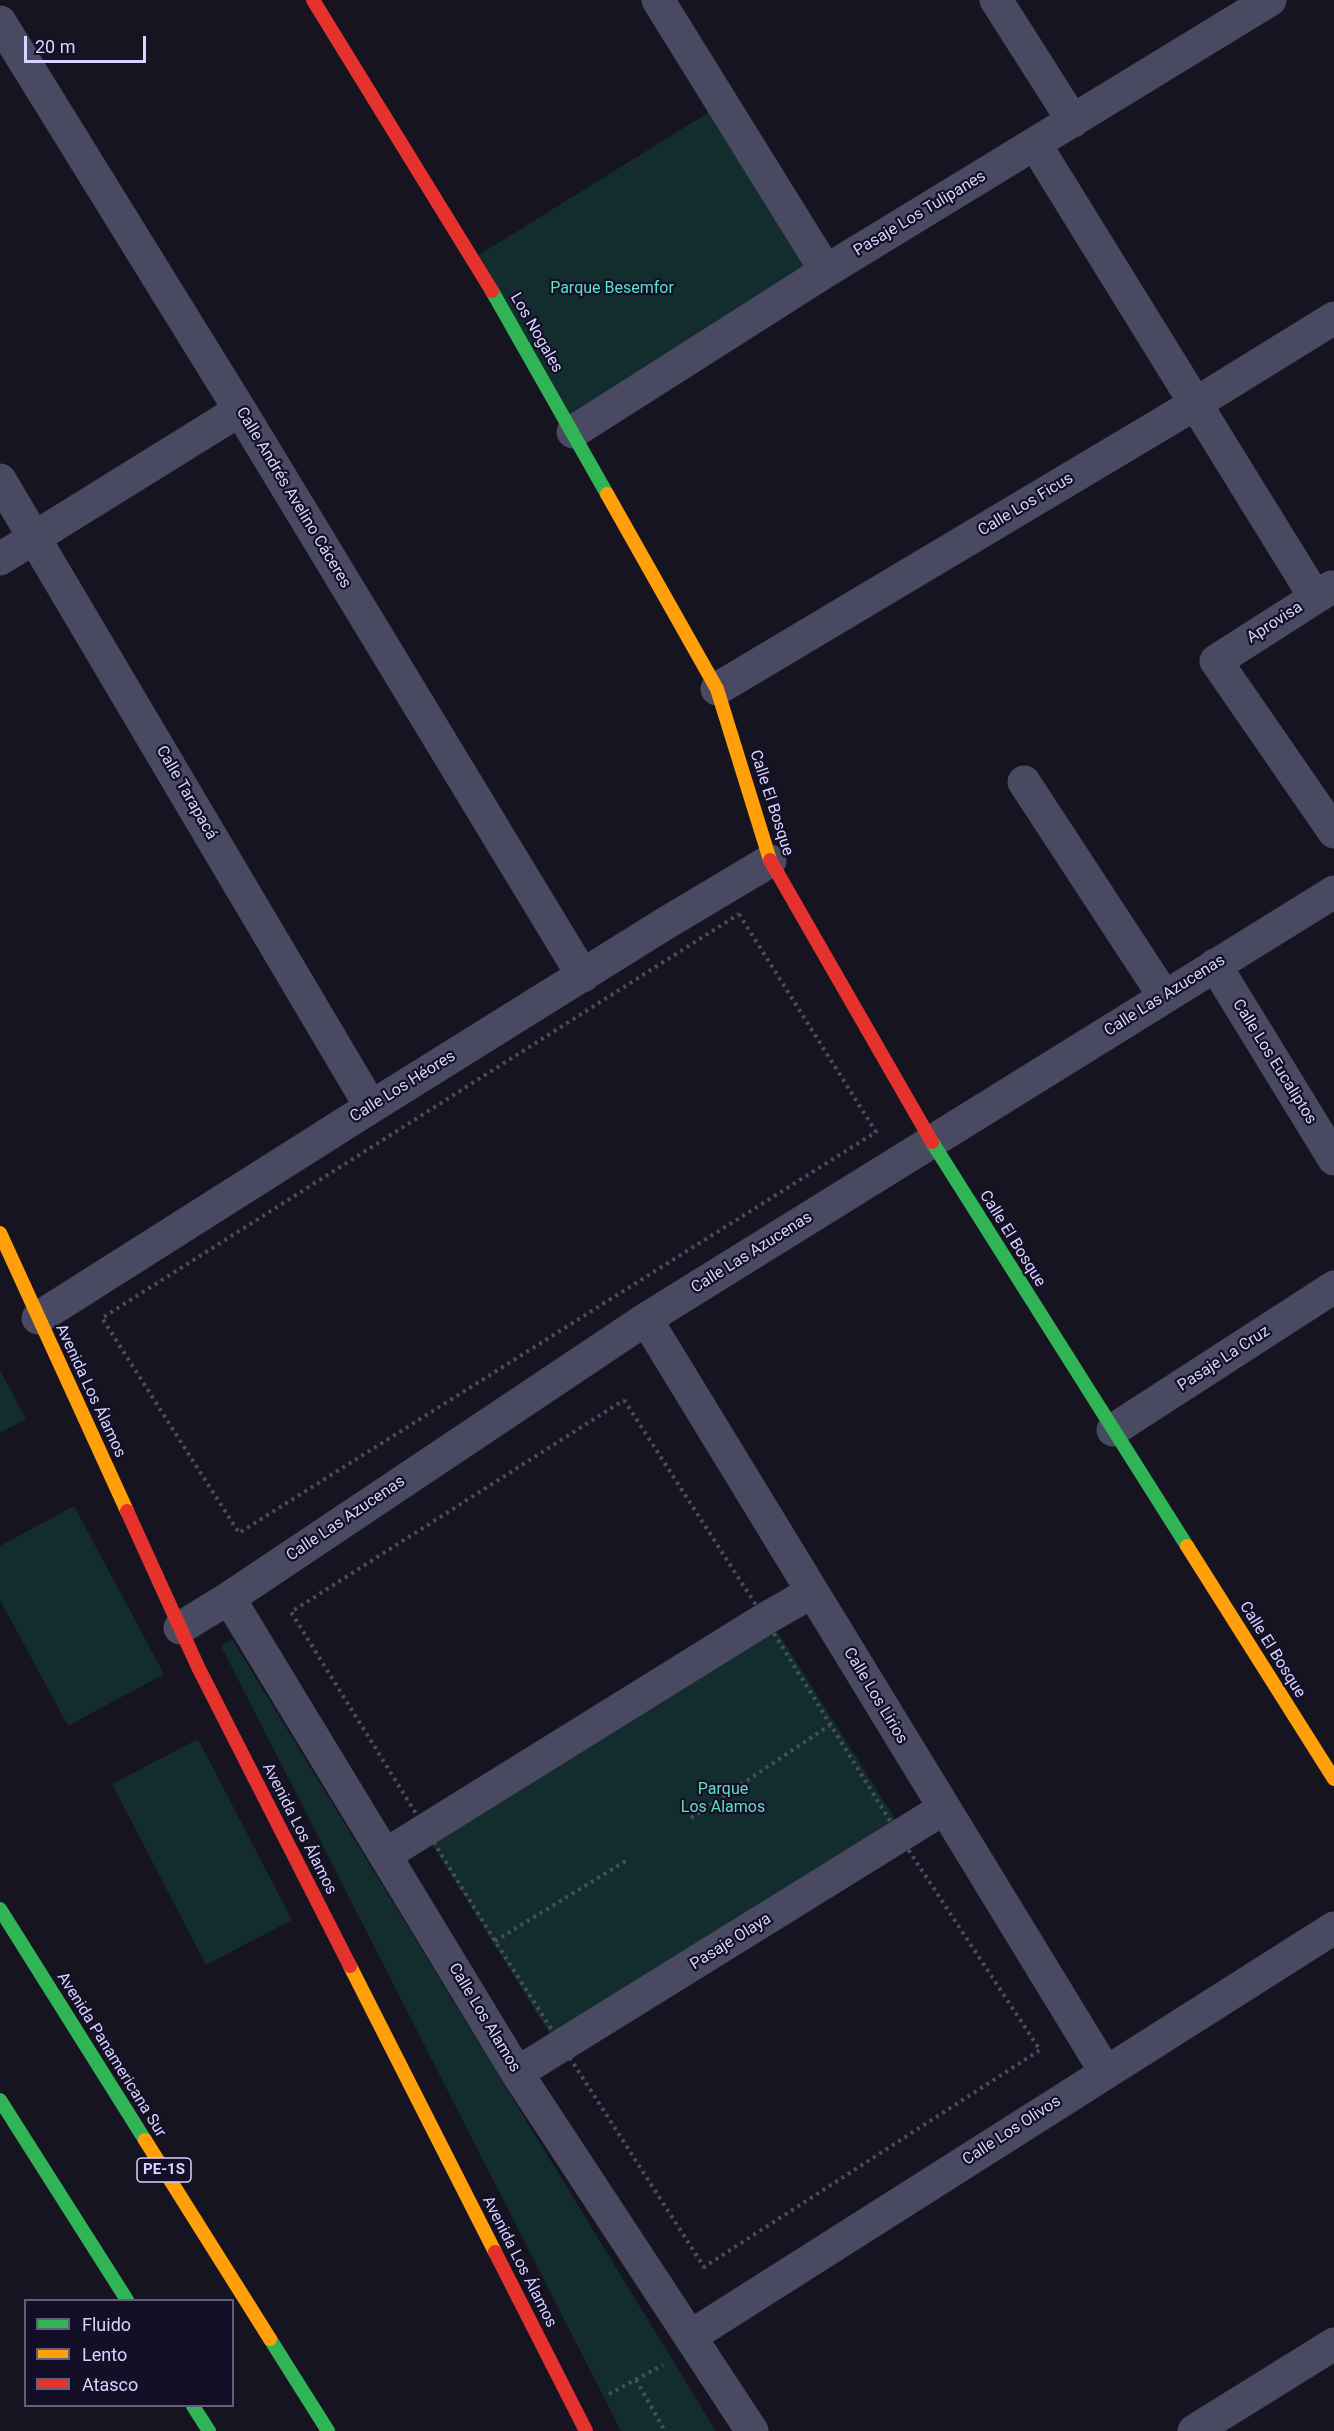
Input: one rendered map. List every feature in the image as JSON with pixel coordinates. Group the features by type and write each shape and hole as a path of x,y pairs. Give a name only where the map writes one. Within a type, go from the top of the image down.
{"main road":[{"name":"Los Nogales","path":"313,0 474,258 717,689"},
{"name":"Calle El Bosque","path":"717,689 770,861 931,1141 1334,1779"},
{"name":"Avenida Los Álamos","path":"0,1233 180,1628 586,2431"},
{"name":"Avenida Panamericana Sur","path":"0,1909 328,2431"},
{"path":"0,2100 126,2299"},
{"path":"194,2407 209,2431"}],"street":[{"path":"657,0 826,271"},
{"path":"996,0 1073,121"},
{"name":"Pasaje Los Tulipanes","path":"573,432 826,271 1270,0"},
{"name":"Calle Andrés Avelino Cáceres","path":"0,22 240,410 583,976"},
{"path":"1035,144 1195,404 1325,591"},
{"name":"Calle Los Ficus","path":"717,689 1195,404 1334,318"},
{"path":"0,559 240,410"},
{"name":"Calle Tarapacá","path":"0,480 36,537 371,1107"},
{"name":"Aprovisa","path":"1325,591 1216,661 1334,832"},
{"path":"1024,782 1164,996"},
{"name":"Calle Los Héores","path":"39,1318 371,1107 770,861"},
{"name":"Calle Las Azucenas","path":"180,1628 229,1598 646,1319 1334,892"},
{"name":"Calle Los Eucaliptos","path":"1215,965 1334,1159"},
{"name":"Pasaje La Cruz","path":"1113,1430 1334,1287"},
{"name":"Calle Los Lirios","path":"646,1319 1105,2071"},
{"path":"385,1855 765,1618 812,1592"},
{"name":"Calle Los Alamos","path":"229,1598 517,2073 752,2431"},
{"name":"Pasaje Olaya","path":"517,2073 943,1809"},
{"name":"Calle Los Olivos","path":"694,2341 1105,2071 1334,1928"},
{"path":"1194,2431 1334,2344"}],"path":[{"path":"739,914 876,1132"},
{"path":"102,1318 239,1533"},
{"path":"624,1400 765,1618 830,1725 900,1837 1040,2050 705,2267 495,1941 291,1612 624,1400"},
{"path":"691,1818 830,1725"},
{"path":"495,1941 629,1859"},
{"path":"576,2412 636,2380 694,2341"},
{"path":"636,2380 665,2431"}],"green space":[{"name":"Parque Besemfor","path":"722,104 826,271 573,432 474,258"},
{"path":"0,1370 26,1419 0,1433"},
{"path":"74,1506 164,1674 68,1726 0,1600 0,1546"},
{"name":"Parque Los Alamos","path":"777,1631 899,1825 553,2039 432,1844"},
{"path":"232,1639 716,2431 621,2431 221,1646"},
{"path":"198,1739 292,1920 206,1965 112,1784"}],"traffic: fast":[{"path":"492,291 607,494"},
{"path":"932,1142 1187,1546"},
{"path":"0,1909 145,2140"},
{"path":"0,2100 126,2299"},
{"path":"270,2339 328,2431"},
{"path":"194,2407 209,2431"}],"traffic: slow":[{"path":"607,494 717,689 770,860"},
{"path":"0,1233 127,1511"},
{"path":"1187,1546 1334,1779"},
{"path":"350,1966 495,2252"},
{"path":"145,2140 270,2339"}],"traffic: jam":[{"path":"313,0 492,291"},
{"path":"770,860 932,1142"},
{"path":"127,1511 198,1667 350,1966"},
{"path":"495,2252 586,2431"}]}
